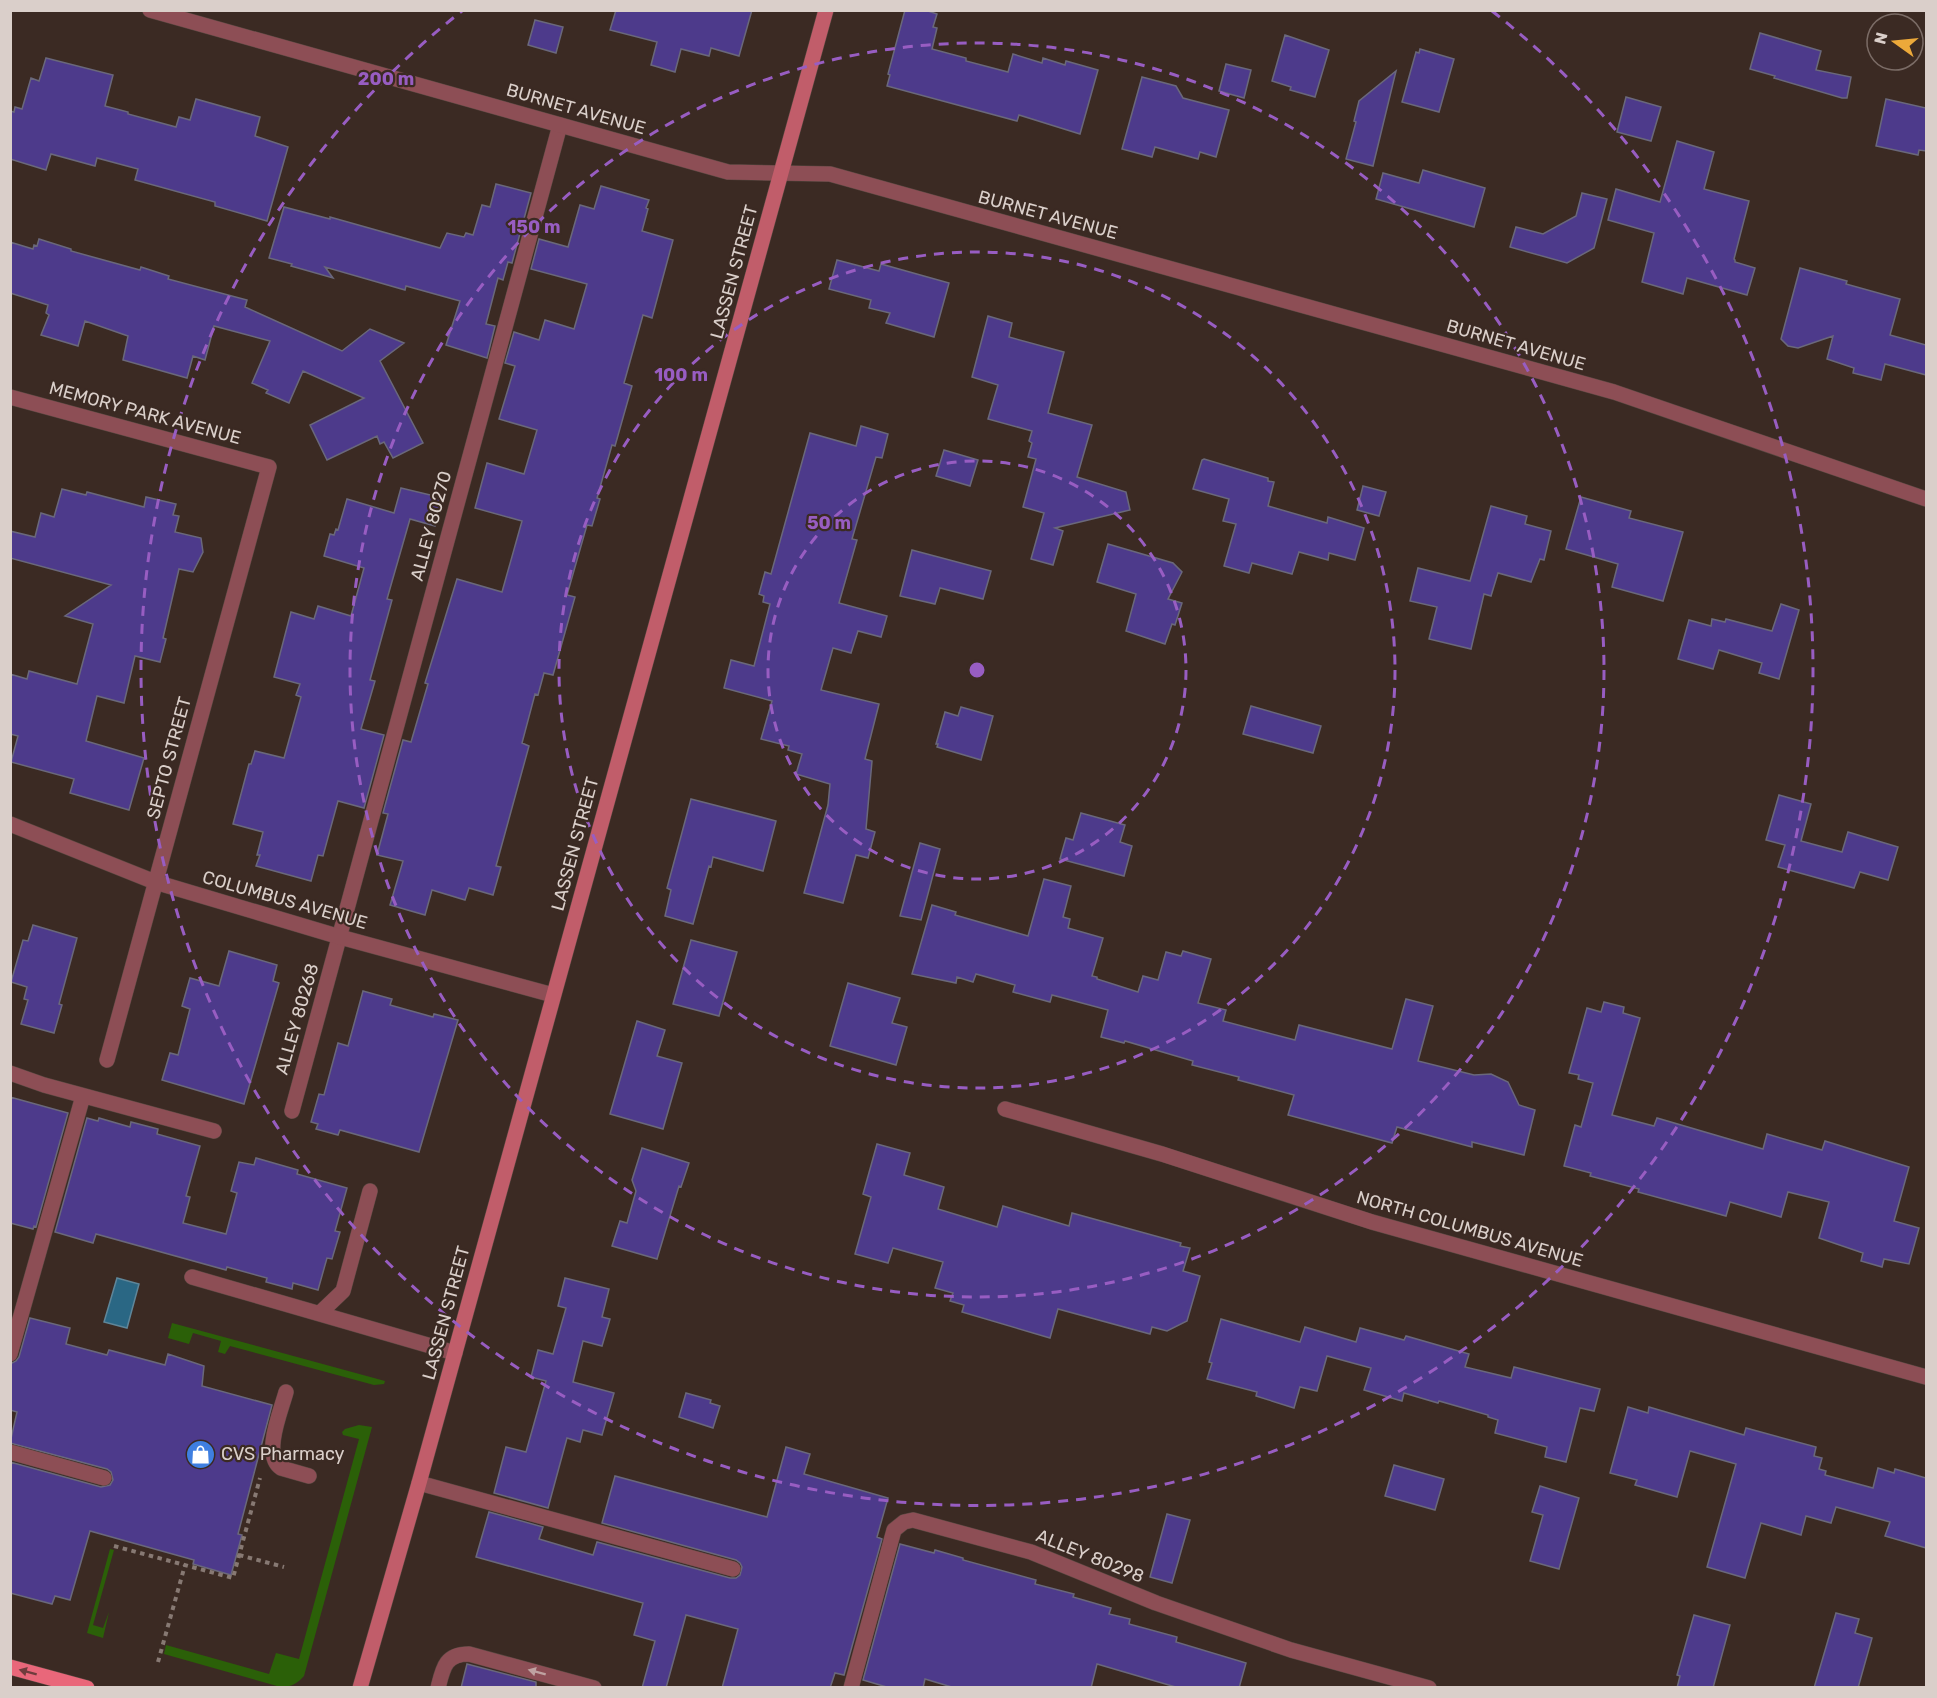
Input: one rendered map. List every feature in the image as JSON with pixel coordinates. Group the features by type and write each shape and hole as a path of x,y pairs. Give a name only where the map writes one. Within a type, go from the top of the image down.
{"main road":[{"name":"LASSEN STREET","path":"360,1688 419,1483 826,10"},
{"path":"10,1667 87,1688"}],"street":[{"name":"BURNET AVENUE","path":"150,10 728,172 830,174 1614,392 1926,499"},
{"name":"ALLEY 80270","path":"340,937 560,125"},
{"name":"MEMORY PARK AVENUE","path":"10,397 269,467"},
{"name":"SEPTO STREET","path":"107,1060 269,467"},
{"name":"COLUMBUS AVENUE","path":"10,824 155,882 340,937 553,995"},
{"name":"ALLEY 80268","path":"292,1111 340,937"},
{"path":"10,1073 44,1085 214,1131"},
{"path":"10,1354 83,1096"},
{"name":"NORTH COLUMBUS AVENUE","path":"1005,1109 1162,1154 1372,1222 1926,1377"},
{"path":"320,1313 344,1291 370,1191"},
{"path":"192,1277 455,1353"},
{"path":"286,1392 272,1442 272,1456 281,1468 309,1476"},
{"path":"10,1452 104,1478"},
{"path":"419,1483 733,1569"},
{"name":"ALLEY 80298","path":"851,1688 894,1530 904,1522 913,1520 1031,1552 1156,1603 1291,1650 1429,1688"},
{"path":"438,1688 446,1663 452,1657 469,1654 594,1688"}],"path":[{"path":"114,1546 233,1578 263,1467"},
{"path":"239,1555 284,1567"},
{"path":"158,1662 185,1565"}],"green space":[{"path":"172,1323 385,1381 384,1384 374,1385 230,1346 225,1354 218,1352 221,1341 193,1333 189,1344 168,1338"},
{"path":"359,1425 372,1427 304,1676 292,1685 277,1686 164,1654 166,1645 269,1674 276,1653 299,1659 359,1439 343,1435 342,1432"},
{"path":"110,1549 114,1550 93,1625 103,1628 109,1612 103,1638 87,1633"}],"water":[{"path":"117,1278 139,1284 127,1328 104,1322"}],"building":[{"path":"616,10 752,10 739,56 711,48 709,56 681,49 675,72 651,65 657,42 610,30"},
{"path":"905,10 925,10 937,14 933,27 937,28 932,49 966,58 966,61 1008,72 1013,54 1042,63 1043,58 1065,65 1066,61 1098,70 1080,134 1019,115 1017,121 887,86"},
{"path":"535,20 563,27 556,53 528,45"},
{"path":"1760,33 1821,51 1816,70 1851,77 1847,98 1750,69"},
{"path":"1285,35 1329,50 1315,97 1290,90 1291,87 1272,81"},
{"path":"1420,49 1454,59 1439,112 1402,102 1416,52 1419,53"},
{"path":"46,58 113,75 105,106 128,112 128,114 176,127 179,117 190,120 196,99 260,117 255,136 288,147 267,221 215,206 215,202 135,180 138,169 97,158 95,166 51,154 46,170 10,159 10,111 14,112 15,107 22,109 31,78 39,81"},
{"path":"1226,64 1251,70 1244,98 1219,91"},
{"path":"1396,71 1373,166 1346,159 1359,101"},
{"path":"1142,77 1176,86 1183,98 1229,110 1216,157 1200,152 1198,159 1155,147 1152,157 1122,149"},
{"path":"1626,97 1661,107 1651,141 1617,132"},
{"path":"1886,99 1926,108 1926,151 1919,150 1918,155 1876,146"},
{"path":"1677,141 1714,152 1704,189 1749,201 1734,259 1735,262 1755,268 1747,295 1687,278 1683,294 1642,282 1654,233 1608,220 1616,189 1660,202"},
{"path":"1423,170 1485,188 1474,227 1376,199 1383,173 1419,183"},
{"path":"496,184 531,193 512,263 508,262 503,280 498,278 486,324 495,326 487,358 446,345 460,301 406,286 405,290 325,267 333,278 269,258 284,207 330,219 330,217 440,248 447,233 464,237 466,233 473,235 482,205 490,207"},
{"path":"601,186 649,200 642,231 673,240 652,318 643,315 624,383 632,386 615,446 612,445 597,498 600,499 592,526 587,525 567,595 575,597 553,675 544,673 538,695 535,694 522,743 529,746 496,866 501,867 493,895 469,888 465,900 432,890 425,915 390,905 403,861 377,855 388,814 383,813 403,740 411,742 428,684 425,683 457,579 502,592 522,521 475,508 487,463 524,474 537,430 499,419 515,366 505,363 514,332 539,340 545,320 574,329 587,284 531,269 539,239 568,247 580,205 594,209"},
{"path":"1582,193 1607,199 1594,248 1567,263 1510,247 1516,227 1543,234 1576,216"},
{"path":"39,239 71,249 71,251 140,270 141,267 169,276 168,279 247,300 245,307 342,351 370,329 404,343 380,361 423,443 393,458 384,442 380,444 377,436 327,460 310,425 364,398 303,371 289,403 266,393 268,390 252,383 270,341 214,326 205,360 193,356 187,378 123,360 128,336 85,321 78,346 41,335 49,315 46,313 48,305 10,293 10,242 33,249 34,245 37,246"},
{"path":"837,260 879,271 881,264 949,283 934,337 886,323 890,313 869,308 871,300 829,289"},
{"path":"1800,268 1900,299 1890,335 1926,345 1926,375 1885,364 1881,380 1853,373 1854,368 1827,359 1833,336 1798,348 1788,346 1781,339"},
{"path":"988,316 1012,323 1009,337 1064,352 1048,413 1092,425 1077,477 1126,492 1130,510 1055,528 1063,531 1053,565 1031,559 1044,513 1023,507 1036,459 1028,457 1032,443 1029,441 1032,431 988,419 998,385 972,377"},
{"path":"861,426 888,434 882,458 876,457 852,539 857,540 839,603 887,616 881,637 858,631 851,653 833,648 821,690 879,704 865,759 872,761 866,829 875,832 868,858 856,855 843,903 804,893 828,805 830,784 796,774 802,754 788,750 789,746 761,739 772,701 724,688 731,660 754,666 770,604 763,602 764,596 759,594 765,572 771,574 810,433 856,446"},
{"path":"944,450 978,460 970,486 936,476"},
{"path":"1204,459 1268,478 1268,481 1274,482 1268,506 1327,523 1328,517 1364,528 1355,560 1329,553 1328,560 1299,552 1292,574 1252,563 1249,573 1224,566 1236,524 1223,521 1229,499 1193,489"},
{"path":"1363,486 1386,492 1379,516 1357,510"},
{"path":"401,488 443,498 435,526 410,519 387,599 392,600 370,680 375,681 361,729 384,735 364,808 338,801 323,856 318,855 311,881 256,866 263,832 233,824 249,764 251,764 255,751 284,758 301,697 296,695 300,684 274,677 291,612 314,619 318,606 351,616 364,568 324,556 330,534 334,535 336,529 338,530 347,499 394,513"},
{"path":"62,489 86,495 87,492 144,507 146,497 176,504 173,515 179,516 175,532 201,538 203,552 193,572 179,569 163,638 166,639 160,662 135,656 124,703 97,696 86,741 144,758 129,810 70,793 74,779 11,762 18,736 10,734 10,674 27,679 29,671 77,684 93,624 65,616 111,585 10,558 10,531 35,537 41,513 54,517"},
{"path":"1581,497 1631,511 1629,518 1683,532 1663,601 1612,587 1618,564 1566,549"},
{"path":"1491,506 1527,516 1525,524 1551,531 1544,560 1540,559 1531,582 1498,573 1491,596 1484,594 1471,649 1429,639 1437,607 1410,601 1418,568 1470,581"},
{"path":"1108,544 1173,563 1182,572 1168,599 1182,603 1175,625 1172,624 1165,644 1126,631 1136,594 1097,582"},
{"path":"912,550 991,571 983,599 940,588 935,604 900,596"},
{"path":"1781,604 1799,610 1779,679 1759,673 1762,663 1719,650 1713,669 1678,659 1689,620 1711,626 1712,619 1725,622 1726,619 1772,631"},
{"path":"1251,706 1321,726 1313,753 1243,734"},
{"path":"961,707 993,716 981,760 937,747 945,712 958,716"},
{"path":"1779,795 1811,804 1801,841 1842,852 1848,832 1898,847 1888,880 1860,872 1854,888 1778,867 1785,845 1766,840"},
{"path":"691,799 776,821 763,871 713,857 693,924 665,916 671,890 667,888"},
{"path":"1081,813 1125,825 1120,842 1132,846 1124,876 1060,859 1066,838 1073,840"},
{"path":"920,843 940,849 921,920 900,916"},
{"path":"1044,879 1071,886 1063,917 1070,919 1068,928 1103,938 1092,976 1138,992 1143,976 1158,980 1166,952 1181,956 1183,951 1211,959 1198,1003 1226,1010 1223,1021 1295,1040 1299,1025 1392,1049 1406,999 1433,1006 1418,1061 1474,1075 1491,1074 1508,1082 1519,1105 1535,1110 1524,1155 1472,1142 1472,1147 1397,1127 1392,1143 1288,1115 1294,1095 1192,1065 1193,1061 1125,1041 1124,1043 1101,1037 1108,1010 1052,995 1050,1002 1013,992 1015,985 976,974 973,982 957,977 956,983 912,974 932,905 956,912 955,915 1028,936"},
{"path":"33,925 77,938 59,1004 62,1005 54,1033 21,1024 28,1000 24,999 27,987 11,982 23,940 28,941"},
{"path":"691,940 737,952 719,1016 673,1004"},
{"path":"229,951 277,965 273,981 279,983 244,1104 162,1080 170,1053 178,1055 190,1009 182,1006 190,978 219,986"},
{"path":"848,983 900,998 892,1023 907,1027 896,1065 830,1046"},
{"path":"363,991 392,999 390,1005 433,1017 434,1014 458,1020 419,1152 340,1130 338,1135 316,1129 318,1124 311,1122 319,1094 324,1095 338,1043 348,1046"},
{"path":"1604,1002 1624,1007 1623,1013 1640,1018 1612,1115 1654,1126 1657,1118 1763,1149 1767,1134 1822,1150 1825,1141 1909,1167 1894,1221 1919,1228 1909,1264 1884,1259 1882,1267 1861,1261 1863,1253 1819,1238 1829,1202 1788,1192 1781,1217 1730,1202 1726,1216 1638,1192 1639,1189 1590,1176 1591,1173 1564,1166 1575,1125 1581,1127 1593,1083 1578,1079 1579,1075 1569,1073 1587,1008 1601,1012"},
{"path":"637,1021 665,1030 657,1056 682,1063 663,1129 610,1114"},
{"path":"10,1097 68,1113 36,1227 34,1226 33,1229 10,1223"},
{"path":"87,1118 98,1121 99,1118 130,1127 131,1122 158,1129 157,1134 200,1146 186,1196 190,1197 183,1223 226,1234 237,1193 231,1191 239,1162 254,1165 256,1158 298,1170 297,1174 347,1188 335,1231 340,1232 332,1259 327,1258 318,1290 293,1283 292,1289 266,1282 267,1278 227,1267 226,1270 96,1234 93,1243 55,1232"},
{"path":"877,1144 910,1153 904,1175 944,1187 938,1209 997,1227 1003,1206 1069,1226 1072,1213 1181,1243 1180,1246 1190,1248 1183,1271 1200,1276 1187,1321 1167,1331 1152,1327 1150,1334 1058,1309 1050,1338 962,1312 964,1305 950,1301 953,1293 935,1288 943,1262 893,1248 888,1263 855,1254 871,1197 863,1194"},
{"path":"642,1148 689,1163 681,1187 679,1186 657,1259 612,1246 620,1221 627,1223 636,1191 632,1180"},
{"path":"565,1278 609,1289 602,1317 610,1319 602,1346 583,1341 573,1382 614,1393 602,1435 583,1430 580,1442 567,1438 548,1508 494,1493 506,1447 526,1452 546,1381 531,1377 538,1350 553,1354 566,1308 558,1306"},
{"path":"30,1318 70,1328 66,1344 107,1355 109,1350 165,1365 168,1354 204,1366 202,1386 272,1405 238,1534 242,1535 231,1575 193,1564 194,1560 90,1531 70,1600 55,1596 52,1604 10,1593 10,1462 101,1487 110,1485 113,1480 111,1472 107,1469 10,1443 17,1412 10,1410 10,1364 19,1357"},
{"path":"1221,1319 1300,1342 1305,1327 1356,1342 1360,1328 1404,1340 1406,1336 1469,1354 1465,1367 1511,1378 1514,1367 1600,1389 1594,1411 1580,1408 1566,1462 1545,1457 1547,1447 1495,1433 1498,1420 1488,1415 1404,1393 1402,1401 1364,1390 1371,1368 1327,1356 1317,1391 1300,1387 1294,1408 1256,1396 1257,1392 1207,1379 1212,1363 1209,1362"},
{"path":"686,1393 711,1400 710,1403 720,1406 713,1428 679,1417"},
{"path":"1628,1407 1648,1413 1649,1407 1744,1435 1746,1428 1816,1447 1814,1456 1822,1458 1819,1469 1826,1471 1825,1475 1873,1488 1878,1468 1894,1473 1895,1469 1926,1478 1926,1548 1885,1536 1890,1522 1836,1507 1831,1523 1806,1516 1801,1535 1761,1523 1745,1578 1707,1567 1736,1464 1690,1451 1677,1497 1635,1485 1637,1480 1610,1473"},
{"path":"786,1447 810,1454 804,1474 888,1498 877,1537 882,1539 844,1675 835,1673 830,1688 722,1688 738,1629 686,1615 666,1688 642,1688 655,1641 634,1635 643,1603 476,1557 489,1512 543,1527 539,1539 593,1555 597,1542 736,1578 740,1575 742,1567 736,1560 602,1523 615,1476 767,1517"},
{"path":"1394,1465 1444,1479 1435,1510 1385,1496"},
{"path":"1540,1486 1579,1498 1559,1569 1530,1561 1543,1515 1532,1512"},
{"path":"1167,1514 1190,1520 1172,1583 1150,1577"},
{"path":"900,1544 934,1553 935,1550 1036,1580 1035,1584 1074,1594 1073,1597 1111,1608 1109,1614 1130,1619 1129,1624 1177,1637 1176,1642 1246,1663 1239,1688 1179,1688 1097,1664 1091,1688 955,1688 925,1679 923,1688 890,1688 863,1680"},
{"path":"1836,1613 1859,1619 1855,1633 1872,1638 1858,1688 1814,1688"},
{"path":"1694,1615 1730,1625 1713,1688 1677,1688 1680,1676 1677,1675"},
{"path":"467,1664 536,1682 536,1688 461,1688"}],"place":[{"name":"CVS Pharmacy","path":"200,1454"}]}
